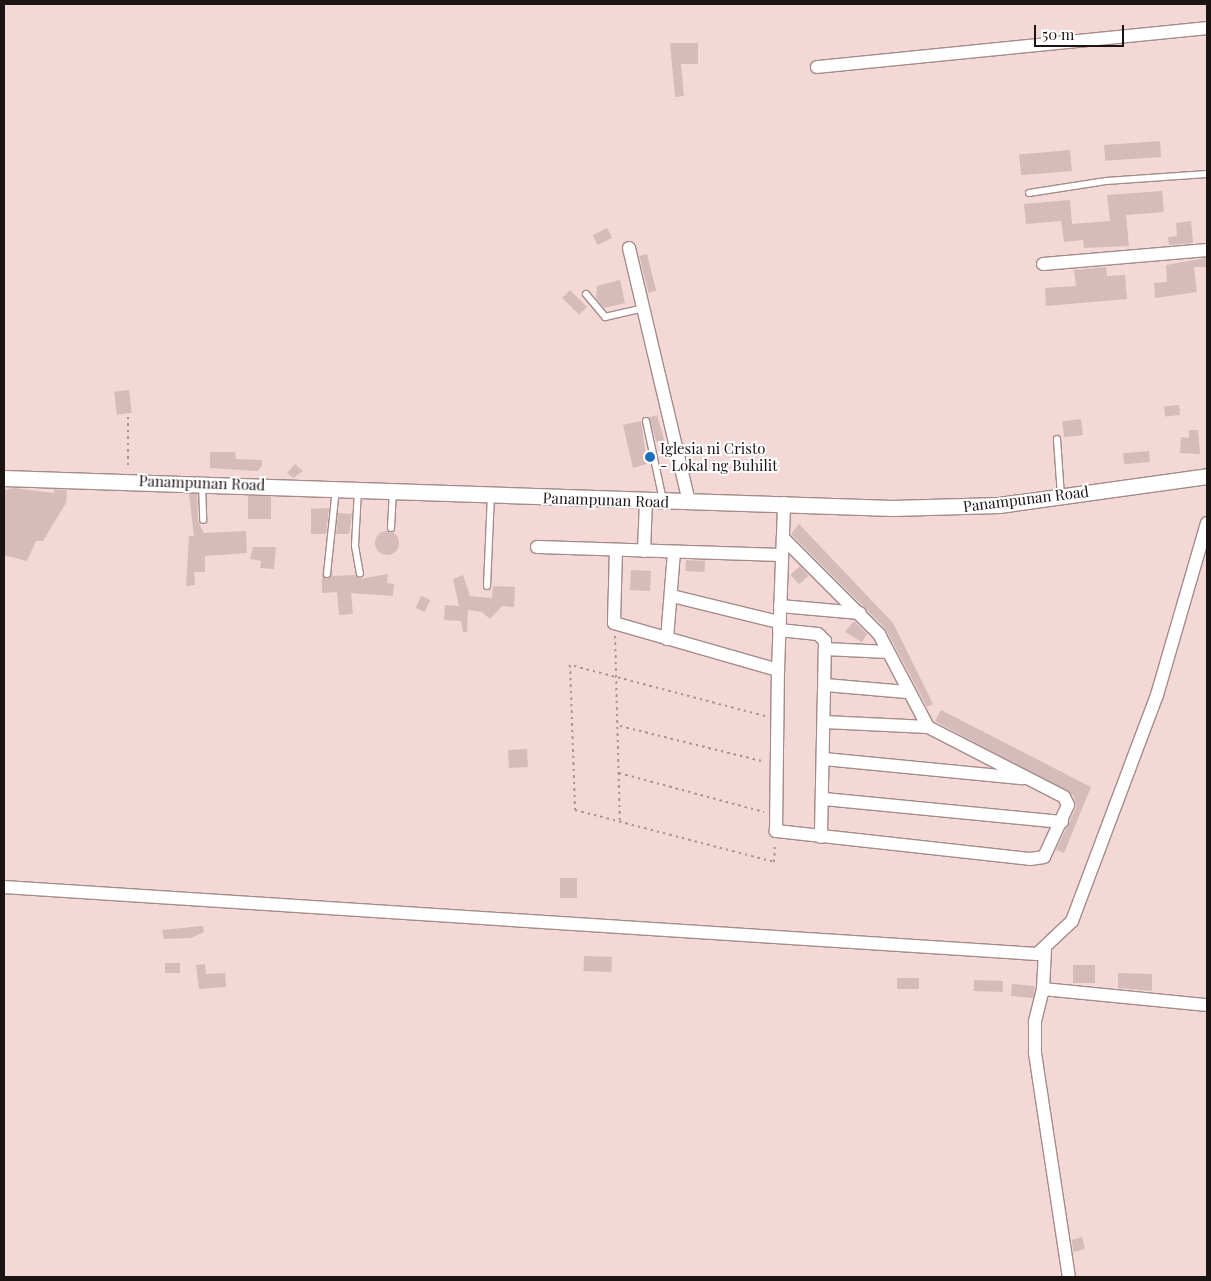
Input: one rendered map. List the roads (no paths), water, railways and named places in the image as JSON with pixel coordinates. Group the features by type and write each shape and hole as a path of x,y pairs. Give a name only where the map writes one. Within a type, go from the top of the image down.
{"street":[{"path":"817,67 1207,28"},
{"path":"629,248 689,502"},
{"path":"1043,264 1207,250"},
{"name":"Panampunan Road","path":"4,478 202,482 491,496 646,501 950,507 1061,496 1207,476"},
{"path":"644,551 646,501"},
{"path":"784,503 779,626 776,831 1039,860 1049,849 1068,805 1064,797 928,727 824,722"},
{"path":"4,887 944,951 1037,954 1045,950 1072,921 1114,814 1157,695 1207,523"},
{"path":"783,538 860,613 888,652 907,692 928,727"},
{"path":"537,547 782,555"},
{"path":"616,550 614,623 778,670"},
{"path":"668,639 674,552"},
{"path":"672,596 779,626 818,634 825,649 824,799 821,837"},
{"path":"780,606 860,613"},
{"path":"825,649 888,652"},
{"path":"825,685 907,692"},
{"path":"824,759 1030,779"},
{"path":"824,799 1062,822"},
{"path":"1045,950 1043,989 1035,1022 1035,1053 1069,1277"},
{"path":"1043,989 1207,1005"}],"lane":[{"path":"1029,193 1106,181 1207,174"},
{"path":"586,294 605,317 643,308"},
{"path":"646,421 663,501"},
{"path":"1057,439 1061,496"},
{"path":"202,482 203,520"},
{"path":"327,574 336,488"},
{"path":"358,489 355,546 360,574"},
{"path":"391,528 394,491"},
{"path":"487,586 491,496"}],"place":[{"name":"Iglesia ni Cristo - Lokal ng Buhilit","path":"650,457"}]}
